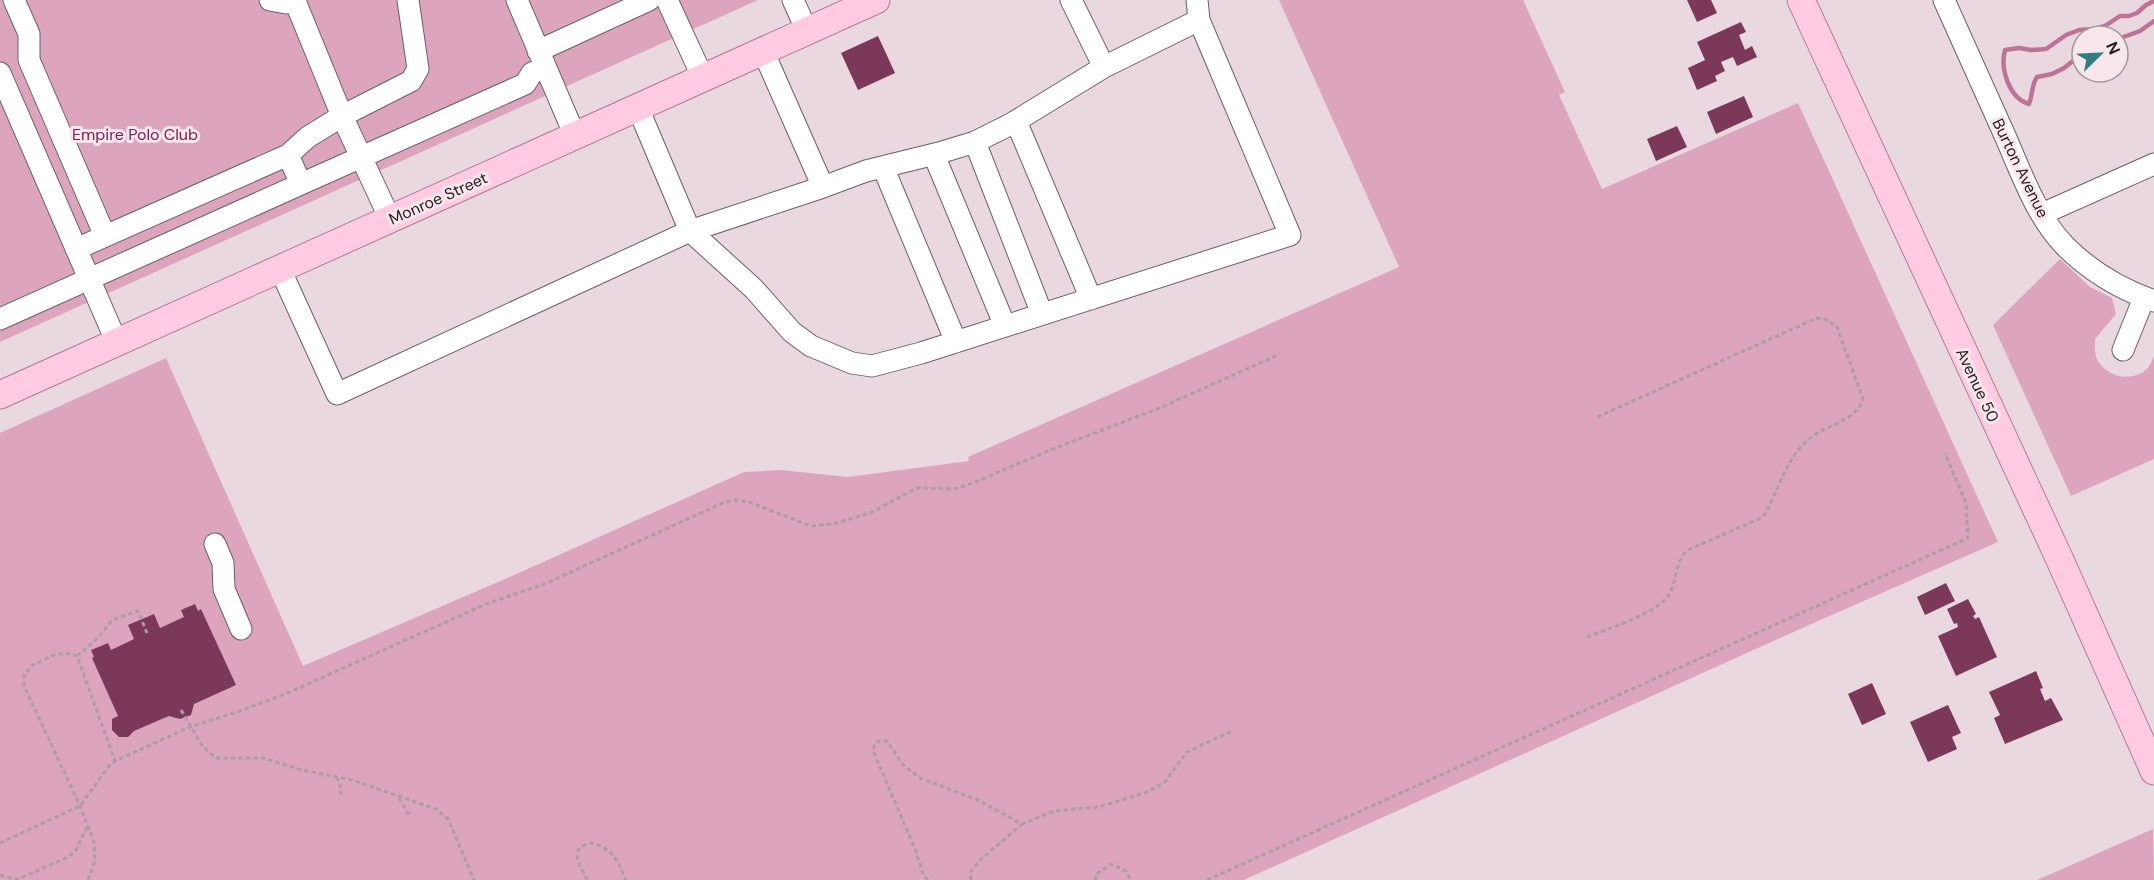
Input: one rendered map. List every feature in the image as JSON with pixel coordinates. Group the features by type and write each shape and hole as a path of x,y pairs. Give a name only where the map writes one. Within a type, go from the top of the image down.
{"main road":[{"name":"Monroe Street","path":"0,395 876,0"},
{"name":"Avenue 50","path":"1801,0 2060,560 2154,771"}],"street":[{"path":"14,0 28,34 29,60 105,236"},
{"path":"270,0 286,3 295,0 342,116 390,219"},
{"path":"76,249 288,155 308,137 342,116 411,81 418,69 408,0"},
{"path":"517,0 575,136"},
{"path":"0,319 525,84 542,59 649,0"},
{"path":"667,0 703,78"},
{"path":"793,0 807,31"},
{"path":"1071,0 1104,67"},
{"name":"Burton Avenue","path":"1944,0 2032,198 2042,214 2064,244 2078,258 2122,288 2149,299"},
{"path":"280,269 337,394 690,231 866,171 934,155 975,142 1016,121 1198,10 1290,235 956,342 873,366 852,363 811,346 792,332 754,289 690,231 638,108"},
{"path":"762,51 823,187"},
{"path":"29,60 0,72 117,343"},
{"path":"1016,121 1091,299"},
{"path":"975,142 1042,314"},
{"path":"288,155 302,184"},
{"path":"934,155 1005,326"},
{"path":"2042,214 2154,164"},
{"path":"883,167 956,342"},
{"path":"2123,350 2149,299"},
{"path":"215,544 223,563 224,589 241,629"}],"path":[{"path":"1587,637 1649,611 1661,603 1669,595 1682,555 1688,550 1761,518 1766,513 1792,459 1800,449 1818,433 1858,410 1863,399 1837,327 1825,319 1816,318 1594,418"},
{"path":"0,843 80,806 115,761 190,727 290,692 486,604 547,583 725,502 735,500 749,502 811,526 833,524 870,513 917,488 954,489 968,485 1162,407 1280,354"},
{"path":"1207,880 1968,538 1966,503 1945,453"},
{"path":"77,656 98,638 111,620 138,611 147,633"},
{"path":"77,656 65,652 54,654 31,666 24,676 24,686 80,806 96,851 88,880"},
{"path":"77,656 115,761"},
{"path":"182,710 203,747 216,758 263,758 302,770 352,780 442,813 448,819 474,880"},
{"path":"971,880 970,873 979,861 1023,824 1047,813 1098,807 1145,793 1164,783 1187,752 1233,730"},
{"path":"928,880 924,876 915,849 874,753 874,746 878,741 887,741 903,765 920,778 978,800 1023,824"},
{"path":"335,776 340,783 341,795"},
{"path":"398,797 409,815"},
{"path":"0,874 18,879 68,857 76,850 87,826"},
{"path":"587,880 577,852 580,847 592,843 609,850 620,865 626,880"},
{"path":"1096,880 1095,875 1111,864 1126,871 1131,880"}],"green space":[{"name":"Empire Polo Club","path":"0,0 758,0 0,342"},
{"path":"1279,0 1523,0 1565,92 1559,95 1602,189 1798,103 1998,542 1244,880 0,880 0,433 166,358 303,666 744,472 781,470 848,477 969,461 968,457 1399,267"},
{"path":"2060,259 2090,287 2112,298 2116,314 2095,339 2095,354 2101,365 2119,376 2134,376 2147,369 2154,356 2154,459 2071,496 1993,325"},
{"path":"2153,829 2154,880 2037,880"}],"building":[{"path":"1687,0 1711,0 1717,13 1697,22"},
{"path":"1741,22 1746,32 1739,35 1745,50 1752,46 1757,57 1737,66 1733,57 1721,62 1725,71 1715,76 1717,81 1697,90 1688,68 1705,60 1697,42"},
{"path":"878,36 895,73 858,90 841,53"},
{"path":"1744,96 1753,117 1716,134 1707,112"},
{"path":"1677,126 1687,147 1656,161 1647,139"},
{"path":"1946,583 1955,601 1925,615 1917,597"},
{"path":"1968,599 1976,614 1973,616 1975,619 1979,617 1997,657 1956,676 1938,636 1958,627 1957,623 1954,624 1947,609"},
{"path":"195,604 198,611 201,609 236,685 194,704 191,715 180,719 169,716 134,731 128,737 119,737 112,730 112,719 118,716 92,658 94,657 91,650 108,643 111,650 134,639 128,625 154,614 160,628 184,617 181,610"},
{"path":"2036,671 2043,688 2040,689 2045,701 2051,698 2063,720 2005,744 1994,718 2000,715 1989,692"},
{"path":"1872,683 1886,714 1862,725 1848,694"},
{"path":"1948,705 1961,733 1952,737 1957,749 1928,762 1910,722"}],"waterway":[{"path":"2108,24 2120,16 2137,13 2154,1"},
{"path":"2130,35 2154,21"},
{"path":"2070,33 2046,49 2005,50 2004,66 2011,89 2022,101 2029,104 2037,77 2052,74 2070,63"}]}
